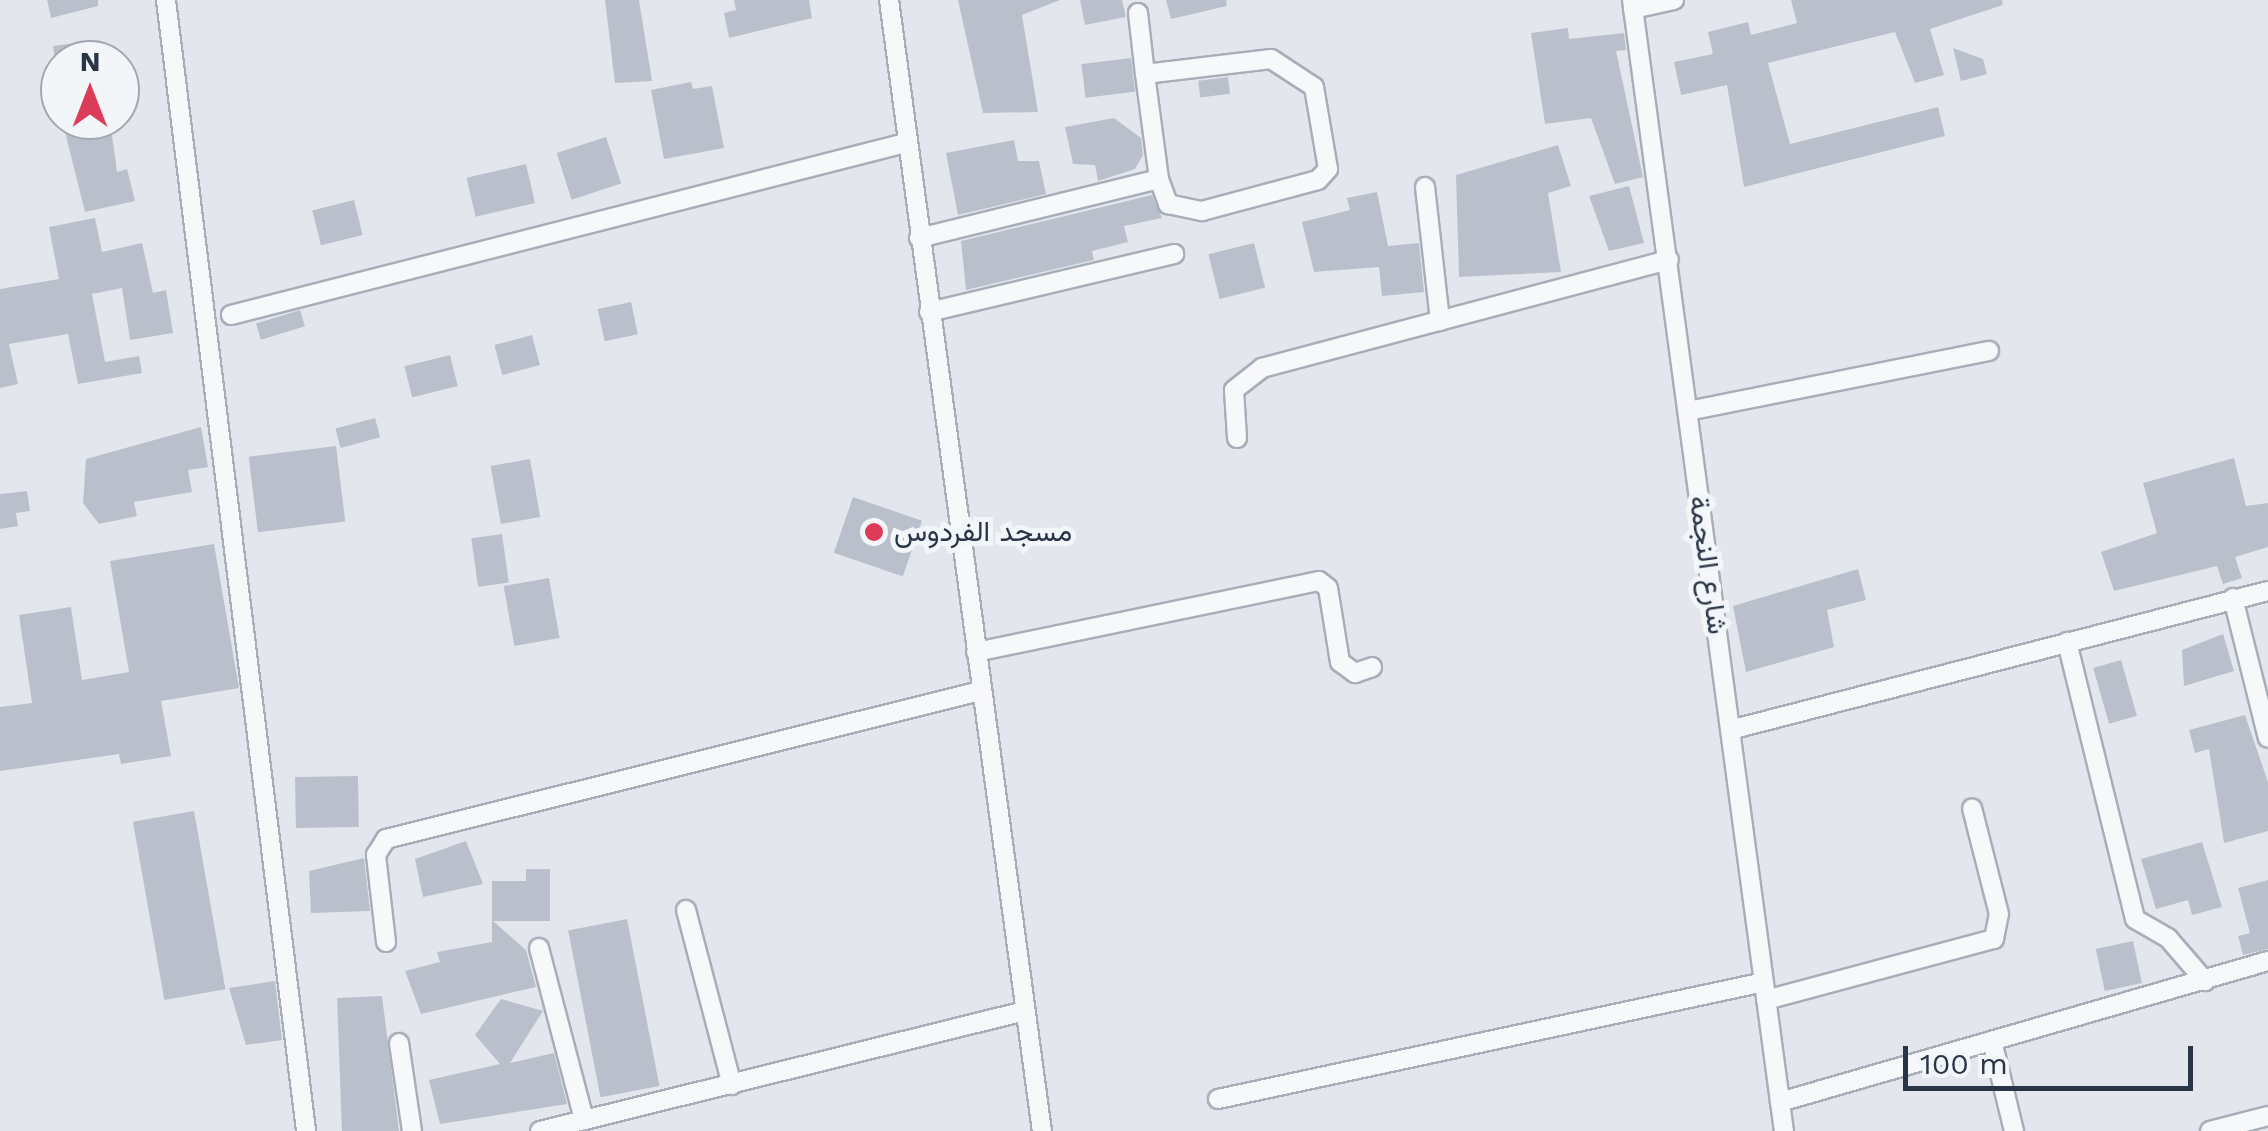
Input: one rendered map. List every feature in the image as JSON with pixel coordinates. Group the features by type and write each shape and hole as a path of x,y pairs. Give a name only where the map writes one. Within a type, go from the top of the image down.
{"street":[{"path":"166,0 306,1131"},
{"path":"889,0 1042,1131"},
{"path":"1633,5 1674,0"},
{"name":"شارع النجمة","path":"1633,5 1784,1131"},
{"path":"1138,13 1159,180 1168,204 1202,211 1318,180 1330,160 1314,87 1270,59 1146,74"},
{"path":"231,314 906,143"},
{"path":"919,238 1159,180"},
{"path":"1426,187 1440,321"},
{"path":"930,312 1174,254"},
{"path":"1238,438 1234,390 1248,375 1669,260"},
{"path":"1688,411 1989,350"},
{"path":"976,652 1319,581 1328,588 1340,662 1355,673 1372,667"},
{"path":"1730,730 2268,591"},
{"path":"2233,598 2268,738"},
{"path":"2067,642 2134,919 2168,938 2206,981"},
{"path":"386,942 376,855 386,840 980,691"},
{"path":"1218,1100 1765,991 1994,939 1999,914 1972,808"},
{"path":"686,910 732,1085"},
{"path":"539,948 584,1120"},
{"path":"1780,1102 1993,1045 2268,961"},
{"path":"540,1131 1024,1011"},
{"path":"399,1044 412,1131"},
{"path":"1993,1045 2014,1131"},
{"path":"2210,1131 2268,1116"}],"building":[{"path":"47,0 98,0 98,6 51,18"},
{"path":"605,0 639,0 652,81 615,83"},
{"path":"734,0 809,0 812,18 729,38 724,13 736,10"},
{"path":"958,0 1060,0 1022,15 1038,112 983,113"},
{"path":"1080,0 1122,0 1126,17 1085,25"},
{"path":"1166,0 1226,0 1227,6 1171,19"},
{"path":"1791,0 2002,0 2003,5 1930,29 1944,75 1915,83 1895,32 1768,63 1790,144 1938,107 1945,136 1744,187 1727,85 1681,95 1674,62 1713,54 1708,32 1748,22 1751,35 1797,23"},
{"path":"1568,28 1569,39 1624,33 1626,50 1616,51 1643,177 1615,184 1591,118 1545,124 1531,33"},
{"path":"1953,48 1983,59 1987,74 1961,81"},
{"path":"1131,58 1135,92 1086,98 1081,64"},
{"path":"1228,77 1230,94 1200,98 1198,81"},
{"path":"691,82 693,89 712,86 724,148 664,159 651,90"},
{"path":"1114,118 1141,138 1143,155 1135,169 1098,181 1095,165 1073,164 1065,127"},
{"path":"606,137 621,184 572,200 557,153"},
{"path":"67,140 113,140 117,172 127,169 135,201 85,212"},
{"path":"1014,140 1018,161 1039,161 1046,194 958,215 946,153"},
{"path":"1558,145 1571,186 1548,193 1561,272 1459,277 1456,175"},
{"path":"526,164 535,203 476,217 467,178"},
{"path":"1629,186 1644,243 1609,251 1589,196"},
{"path":"1377,192 1388,246 1419,243 1424,292 1382,296 1379,267 1314,272 1302,222 1350,210 1347,198"},
{"path":"1152,195 1162,218 1124,226 1128,242 1092,251 1094,260 966,290 961,241"},
{"path":"354,200 363,235 321,245 312,210"},
{"path":"95,218 102,252 142,243 153,293 166,290 173,333 130,340 122,288 92,294 105,362 139,356 142,373 78,384 68,334 9,344 18,384 0,388 0,289 59,279 49,227"},
{"path":"1254,243 1265,288 1220,299 1208,254"},
{"path":"631,302 638,334 605,341 598,309"},
{"path":"300,310 305,326 261,340 256,323"},
{"path":"532,335 540,365 502,375 494,345"},
{"path":"450,355 458,386 412,397 404,366"},
{"path":"375,418 380,437 341,448 335,429"},
{"path":"201,427 208,467 188,470 192,492 134,502 137,516 99,524 83,503 86,459"},
{"path":"336,446 345,521 258,532 249,457"},
{"path":"2234,458 2246,506 2268,503 2268,547 2235,557 2242,578 2223,584 2217,566 2114,591 2101,552 2157,533 2143,483"},
{"path":"530,459 540,517 501,524 491,466"},
{"path":"27,491 30,511 16,513 18,526 0,529 0,494"},
{"path":"853,497 922,521 903,577 834,553"},
{"path":"502,534 509,583 478,587 471,538"},
{"path":"214,544 239,688 161,701 171,756 121,764 119,754 0,771 0,707 32,703 19,615 71,607 82,680 129,672 110,561"},
{"path":"1858,569 1866,600 1827,610 1834,647 1746,672 1733,606"},
{"path":"549,578 560,638 514,646 504,586"},
{"path":"2223,634 2234,671 2184,686 2182,650"},
{"path":"2121,660 2137,716 2109,724 2093,668"},
{"path":"2245,715 2268,782 2268,831 2224,843 2209,749 2195,753 2189,730"},
{"path":"358,776 359,827 296,828 295,777"},
{"path":"194,811 225,989 164,1000 133,822"},
{"path":"466,841 483,884 423,897 415,859"},
{"path":"2202,842 2222,907 2192,915 2188,900 2156,909 2141,859"},
{"path":"364,858 370,911 311,913 309,871"},
{"path":"526,869 550,869 550,921 493,921 526,950 536,987 421,1014 405,971 440,962 437,952 492,942 492,881 526,881"},
{"path":"2268,880 2268,949 2243,955 2238,936 2250,933 2238,888"},
{"path":"627,919 659,1086 601,1097 568,930"},
{"path":"2133,941 2142,983 2105,991 2096,949"},
{"path":"275,981 282,1040 246,1045 229,988"},
{"path":"382,996 399,1131 342,1131 337,998"},
{"path":"501,999 543,1011 510,1063 554,1053 567,1104 440,1124 429,1080 500,1064 475,1035"}],"place":[{"name":"مسجد الفردوس","path":"874,532"}]}
